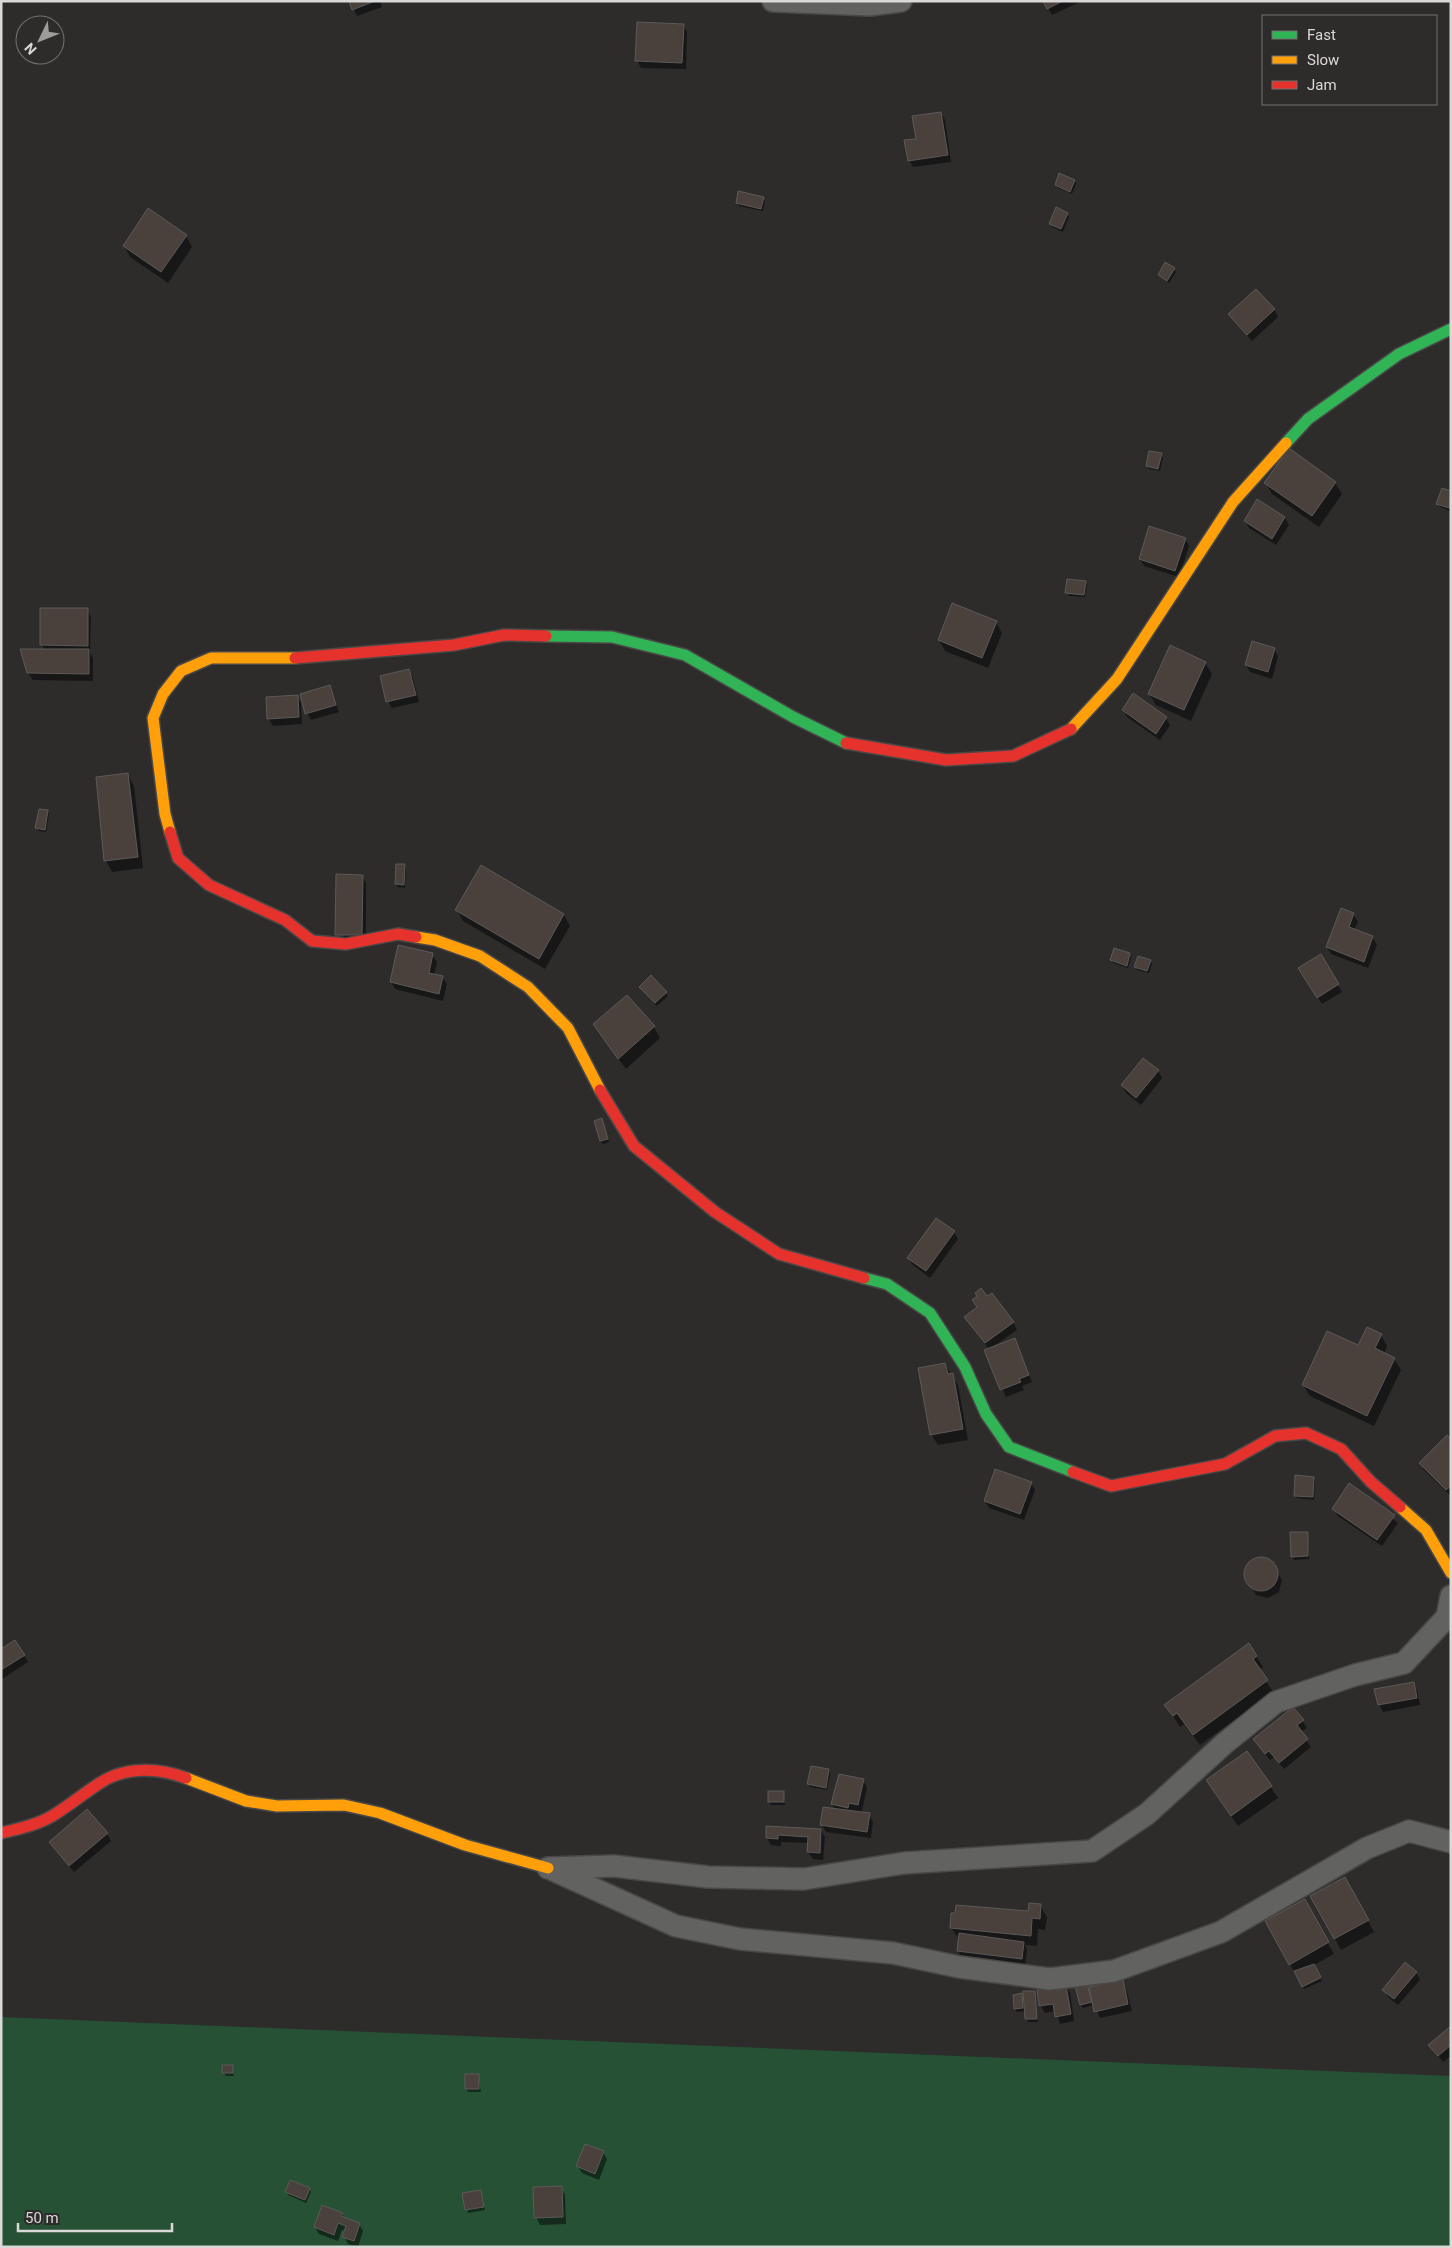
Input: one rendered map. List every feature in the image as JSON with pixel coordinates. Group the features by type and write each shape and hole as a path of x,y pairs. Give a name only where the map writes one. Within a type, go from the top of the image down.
{"street":[{"path":"773,1 870,5 901,1"},
{"path":"1451,330 1399,354 1308,419 1233,502 1117,679 1069,731 1013,756 946,760 843,742 793,717 685,655 612,637 504,635 454,645 372,653 291,658 211,658 181,671 163,694 153,718 165,814 178,858 209,885 285,920 312,941 346,944 398,934 435,940 480,956 528,987 568,1028 602,1092 634,1146 715,1212 779,1254 887,1284 930,1313 965,1367 986,1414 1009,1447 1111,1486 1225,1464 1275,1436 1306,1433 1341,1449 1371,1482 1426,1530 1451,1573"},
{"path":"548,1868 614,1866 708,1877 804,1879 904,1863 1092,1851 1148,1814 1225,1744 1276,1702 1354,1675 1404,1663 1447,1617 1451,1596"},
{"path":"1,1833 23,1828 52,1816 102,1781 126,1772 150,1770 172,1773 246,1800 261,1803 277,1806 344,1805 380,1813 466,1845 548,1868 676,1926 740,1939 893,1953 959,1967 1050,1978 1114,1971 1221,1932 1367,1848 1409,1831 1451,1842"}],"green space":[{"path":"1,2017 1451,2076 1451,2247 1,2247"}],"building":[{"path":"349,1 375,1 352,10"},
{"path":"1043,1 1063,1 1047,9"},
{"path":"637,22 684,24 682,63 635,61"},
{"path":"941,112 948,155 908,161 904,140 916,139 912,116"},
{"path":"1059,173 1075,180 1070,192 1055,185"},
{"path":"738,191 764,197 761,209 736,203"},
{"path":"1056,207 1068,213 1061,229 1049,224"},
{"path":"148,208 187,235 161,272 123,246"},
{"path":"1165,262 1175,268 1167,281 1158,275"},
{"path":"1256,289 1275,309 1247,335 1228,314"},
{"path":"1289,448 1336,482 1312,516 1264,483"},
{"path":"1149,451 1162,453 1158,469 1146,466"},
{"path":"1442,488 1451,491 1449,508 1436,504"},
{"path":"1257,499 1285,517 1272,539 1244,521"},
{"path":"1149,526 1186,538 1175,571 1139,559"},
{"path":"1067,579 1086,581 1084,595 1065,593"},
{"path":"952,603 997,621 982,658 938,640"},
{"path":"40,608 88,608 88,646 40,645"},
{"path":"1252,641 1275,648 1268,672 1245,665"},
{"path":"1170,645 1206,662 1184,710 1148,694"},
{"path":"20,649 89,649 89,674 27,673"},
{"path":"409,669 416,695 386,702 380,676"},
{"path":"330,685 336,705 305,714 300,694"},
{"path":"1133,693 1167,717 1156,734 1122,710"},
{"path":"298,695 299,717 267,719 266,697"},
{"path":"128,773 138,857 104,861 96,777"},
{"path":"39,809 48,810 45,830 35,828"},
{"path":"396,864 405,864 404,885 395,884"},
{"path":"481,865 564,914 539,959 455,910"},
{"path":"336,874 363,875 362,935 335,935"},
{"path":"1341,908 1354,913 1349,927 1373,936 1364,962 1326,947"},
{"path":"398,945 433,953 429,973 443,976 439,994 390,982"},
{"path":"1114,948 1130,953 1127,966 1110,960"},
{"path":"1321,954 1339,984 1317,998 1298,968"},
{"path":"1138,956 1151,960 1147,971 1134,967"},
{"path":"651,975 667,992 655,1003 639,987"},
{"path":"627,995 655,1026 618,1059 593,1024"},
{"path":"1143,1058 1159,1070 1136,1098 1121,1085"},
{"path":"602,1118 608,1139 600,1141 594,1121"},
{"path":"936,1218 955,1231 926,1271 907,1258"},
{"path":"981,1288 987,1296 992,1293 1014,1322 985,1343 964,1317 977,1307 972,1300 977,1296 975,1293"},
{"path":"1367,1327 1382,1334 1375,1348 1395,1358 1367,1416 1302,1385 1327,1331 1358,1345"},
{"path":"1015,1338 1029,1375 1019,1379 1021,1382 1000,1390 984,1350"},
{"path":"945,1363 948,1374 953,1373 963,1429 930,1435 918,1368"},
{"path":"1447,1435 1451,1439 1451,1486 1446,1490 1419,1463"},
{"path":"995,1469 1032,1482 1020,1514 984,1501"},
{"path":"1295,1475 1314,1477 1313,1497 1294,1496"},
{"path":"1349,1483 1395,1515 1377,1540 1332,1509"},
{"path":"1290,1532 1308,1532 1308,1556 1291,1557"},
{"path":"1261,1557 1268,1558 1273,1562 1277,1567 1277,1581 1273,1586 1268,1590 1261,1591 1254,1590 1249,1586 1245,1581 1244,1574 1245,1567 1249,1562 1254,1558"},
{"path":"15,1640 25,1655 1,1670 1,1649"},
{"path":"1249,1643 1257,1656 1253,1659 1268,1680 1193,1735 1177,1713 1173,1716 1164,1705"},
{"path":"1414,1682 1417,1698 1378,1705 1374,1689"},
{"path":"1293,1707 1304,1720 1297,1725 1308,1739 1279,1763 1269,1751 1265,1754 1253,1739"},
{"path":"1247,1751 1272,1786 1231,1816 1206,1780"},
{"path":"811,1766 829,1769 826,1788 807,1784"},
{"path":"839,1774 864,1779 858,1805 849,1803 848,1808 831,1804"},
{"path":"768,1791 784,1791 784,1802 768,1802"},
{"path":"823,1807 870,1813 867,1832 820,1825"},
{"path":"87,1809 108,1833 69,1866 49,1842"},
{"path":"766,1826 821,1829 820,1853 807,1852 808,1837 778,1835 778,1839 766,1838"},
{"path":"1345,1877 1369,1920 1334,1939 1310,1896"},
{"path":"1305,1899 1329,1942 1289,1965 1265,1921"},
{"path":"1029,1903 1041,1904 1040,1919 1032,1918 1031,1936 950,1928 951,1913 955,1913 956,1905 1028,1911"},
{"path":"959,1933 1024,1942 1022,1959 957,1951"},
{"path":"1405,1962 1417,1972 1394,1999 1382,1990"},
{"path":"1314,1964 1321,1977 1302,1987 1294,1971"},
{"path":"1123,1979 1128,2004 1094,2012 1089,1987"},
{"path":"1087,1983 1092,2002 1080,2005 1075,1986"},
{"path":"1066,1985 1071,2014 1055,2017 1053,2004 1039,2006 1037,1990"},
{"path":"1023,1991 1035,1991 1037,2019 1025,2019"},
{"path":"1022,1993 1023,2008 1014,2009 1013,1995"},
{"path":"1451,2026 1451,2045 1438,2056 1428,2045"},
{"path":"222,2065 233,2065 233,2073 222,2073"},
{"path":"465,2074 479,2074 479,2089 465,2089"},
{"path":"585,2144 604,2151 595,2174 576,2166"},
{"path":"290,2180 310,2188 305,2200 285,2192"},
{"path":"562,2186 563,2217 534,2218 533,2187"},
{"path":"481,2190 484,2207 465,2210 462,2193"},
{"path":"322,2205 343,2213 341,2216 360,2223 354,2241 342,2237 346,2226 338,2223 334,2235 314,2227"}],"traffic: fast":[{"path":"1286,443 1308,419 1399,354 1451,329"},
{"path":"546,636 612,637 685,655 793,717 846,743"},
{"path":"864,1278 887,1284 930,1313 965,1367 986,1414 1009,1447 1073,1472"}],"traffic: slow":[{"path":"1071,729 1117,679 1233,502 1286,443"},
{"path":"170,832 165,814 153,718 163,694 181,671 211,658 295,658"},
{"path":"416,937 435,940 480,956 528,987 568,1028 600,1090"},
{"path":"1400,1507 1426,1530 1451,1573"},
{"path":"186,1778 246,1801 277,1806 344,1805 380,1813 465,1845 548,1868"}],"traffic: jam":[{"path":"295,658 454,645 504,635 546,636"},
{"path":"846,743 946,760 1013,756 1071,729"},
{"path":"170,832 178,858 209,885 285,920 312,941 346,944 398,934 416,937"},
{"path":"600,1090 634,1146 715,1212 779,1254 864,1278"},
{"path":"1073,1472 1111,1486 1225,1464 1275,1436 1306,1433 1341,1449 1371,1482 1400,1507"},
{"path":"1,1833 40,1822 100,1783 120,1774 142,1770 165,1772 186,1778"}]}
